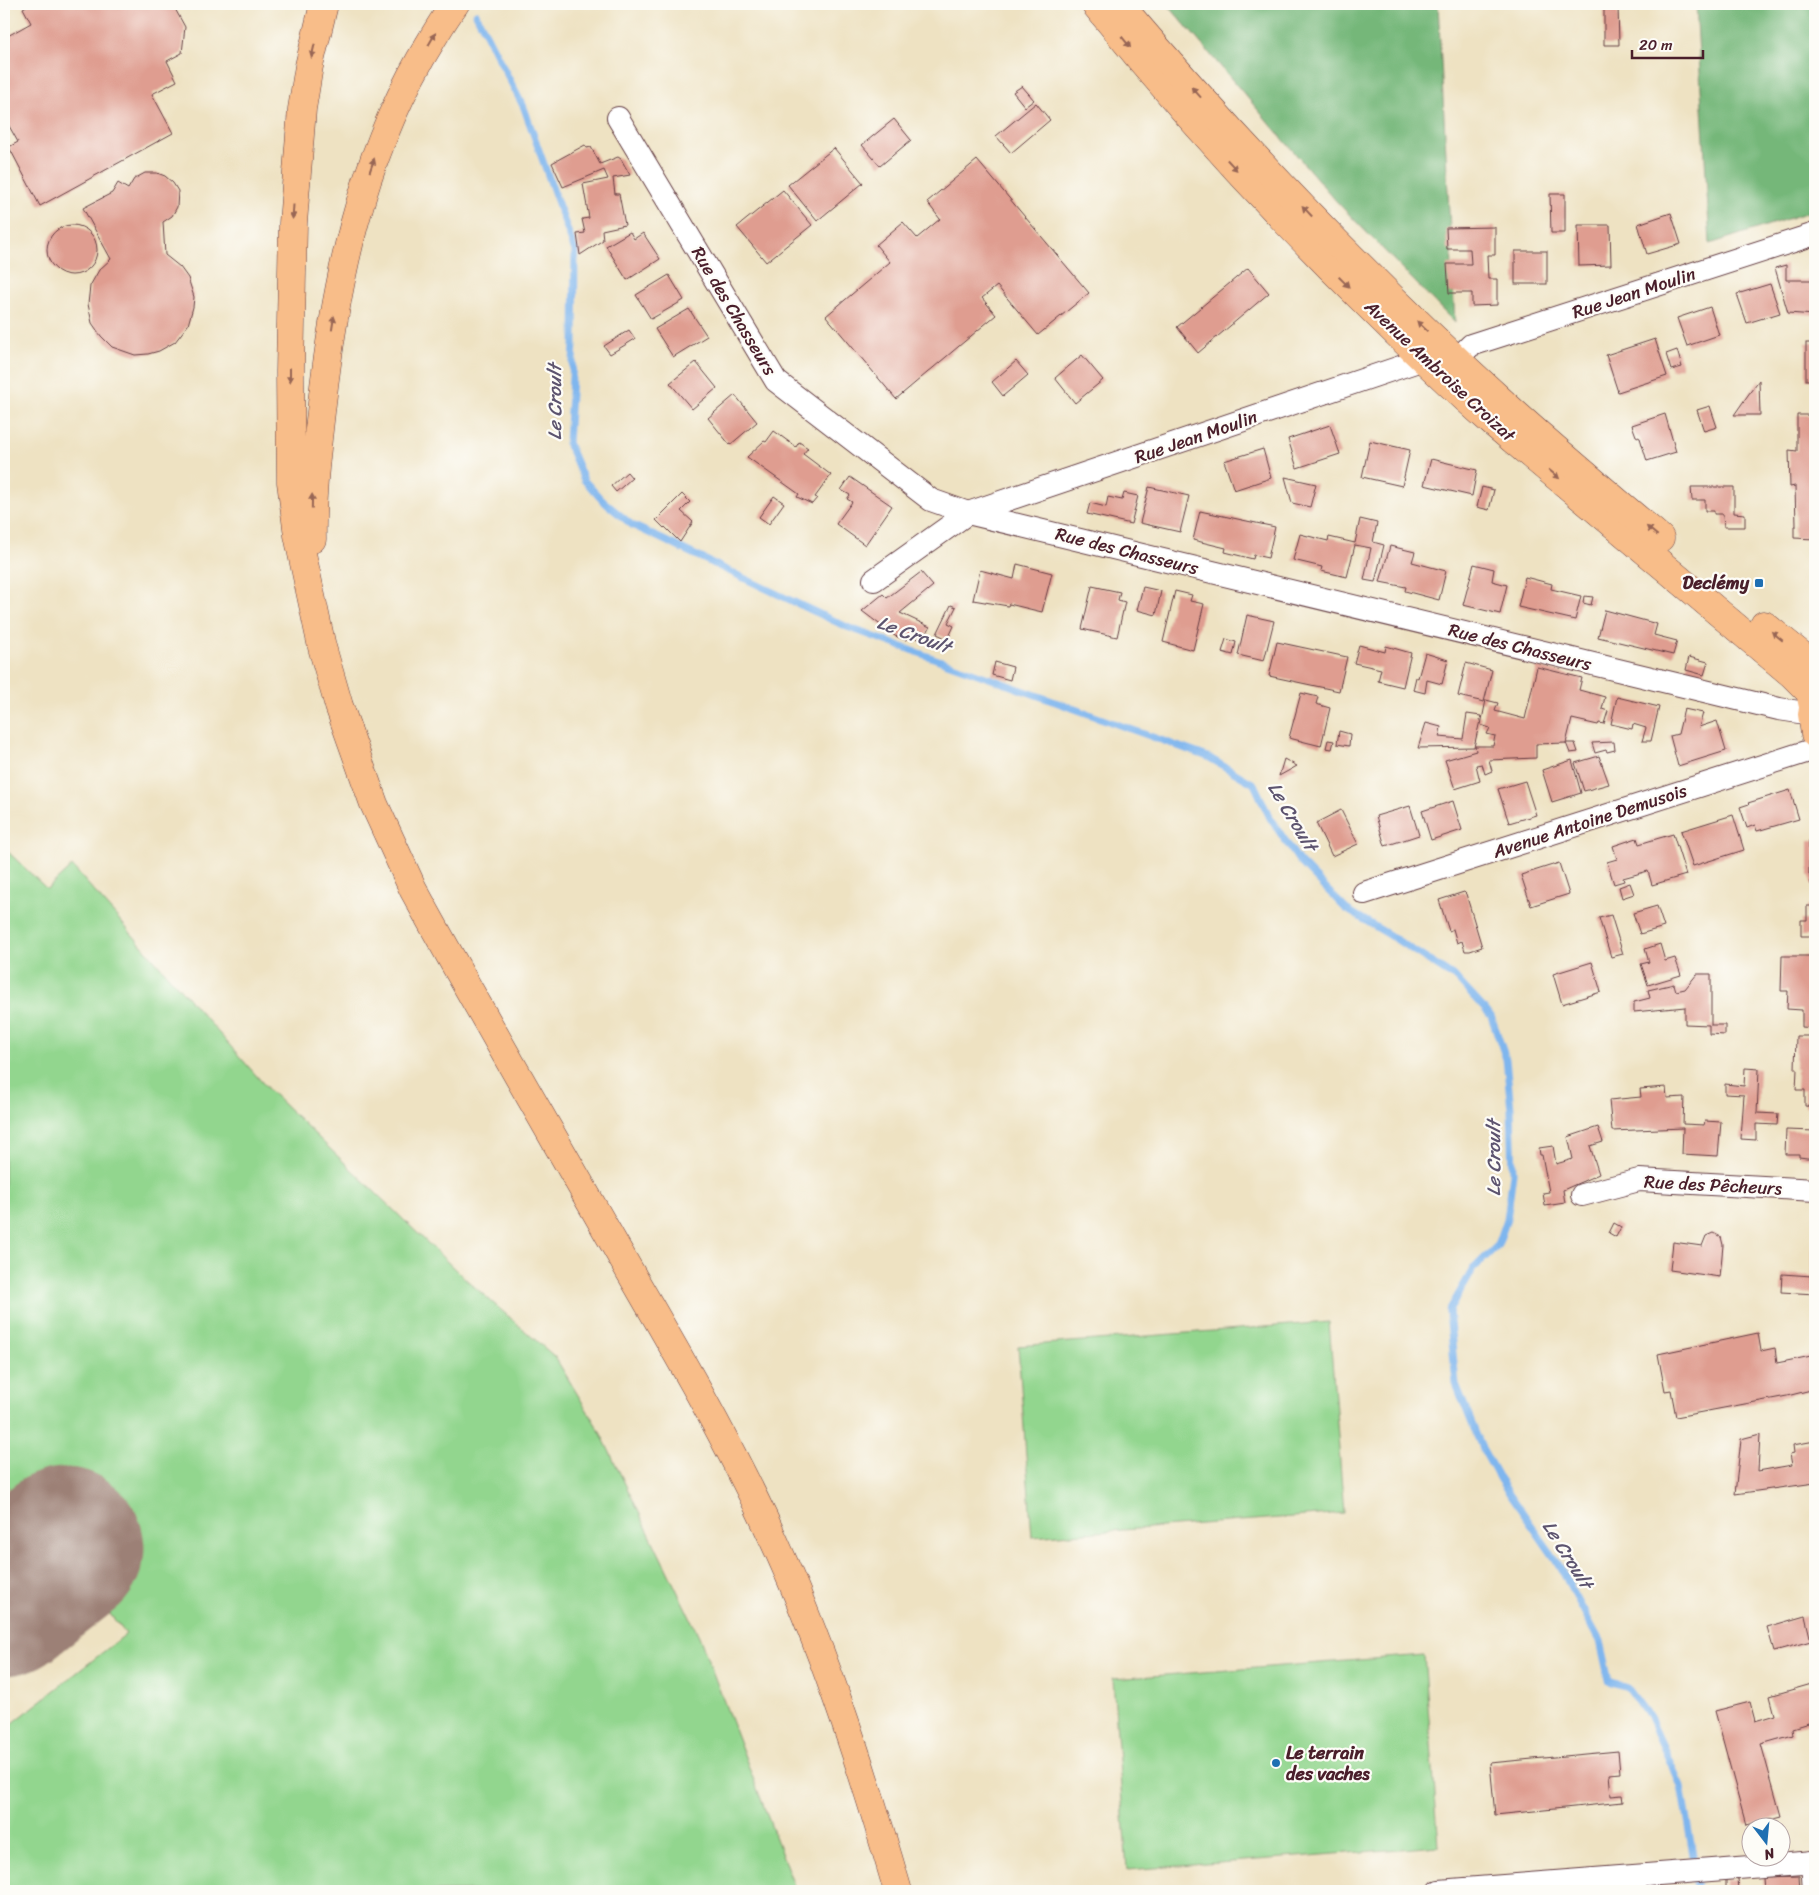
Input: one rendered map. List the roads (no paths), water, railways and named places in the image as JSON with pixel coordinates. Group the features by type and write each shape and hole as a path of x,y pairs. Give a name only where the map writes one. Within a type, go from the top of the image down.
{"main road":[{"path":"324,4 309,66 298,141 292,223 291,482 298,535 322,647 339,706 374,804 394,850 439,936 734,1455 799,1597 826,1665 898,1891"},
{"path":"313,603 313,482 327,360 337,293 349,239 372,164 395,110 411,76 438,28 455,4"},
{"name":"Avenue Ambroise Croizat","path":"1095,4 1208,139 1321,259 1424,360 1492,422 1793,675 1810,692 1814,713"},
{"name":"Avenue Ambroise Croizat","path":"1119,4 1234,134 1314,220 1458,360 1559,452 1815,666"},
{"path":"879,1827 889,1891"}],"street":[{"name":"Rue des Chasseurs","path":"618,118 776,380 930,500 968,513 1769,707 1814,713"},
{"name":"Rue Jean Moulin","path":"1458,360 1471,345 1815,234"},
{"path":"1424,360 1430,357 1441,362 1466,388 1536,445 1543,449 1559,452"},
{"name":"Rue Jean Moulin","path":"874,580 968,513 1424,360"},
{"name":"Avenue Antoine Demusois","path":"1364,893 1815,749"},
{"name":"Rue des Pêcheurs","path":"1582,1195 1639,1180 1815,1190"},
{"path":"1439,1891 1814,1862 1814,1891"}],"waterway":[{"name":"Le Croult","path":"476,14 524,108 575,251 574,344 568,443 584,480 602,500 632,525 847,627 1208,757 1254,784 1270,818 1299,861 1346,909 1457,979 1491,1016 1506,1059 1511,1109 1513,1173 1507,1219 1498,1245 1473,1269 1449,1311 1456,1384 1481,1446 1500,1480 1556,1560 1600,1641 1609,1681 1627,1687 1650,1718 1681,1786 1693,1855"},
{"name":"Le Croult","path":"1695,1880 1697,1891"}],"place":[{"name":"Declémy","path":"1759,583"},
{"name":"Le terrain des vaches","path":"1276,1763"}]}
